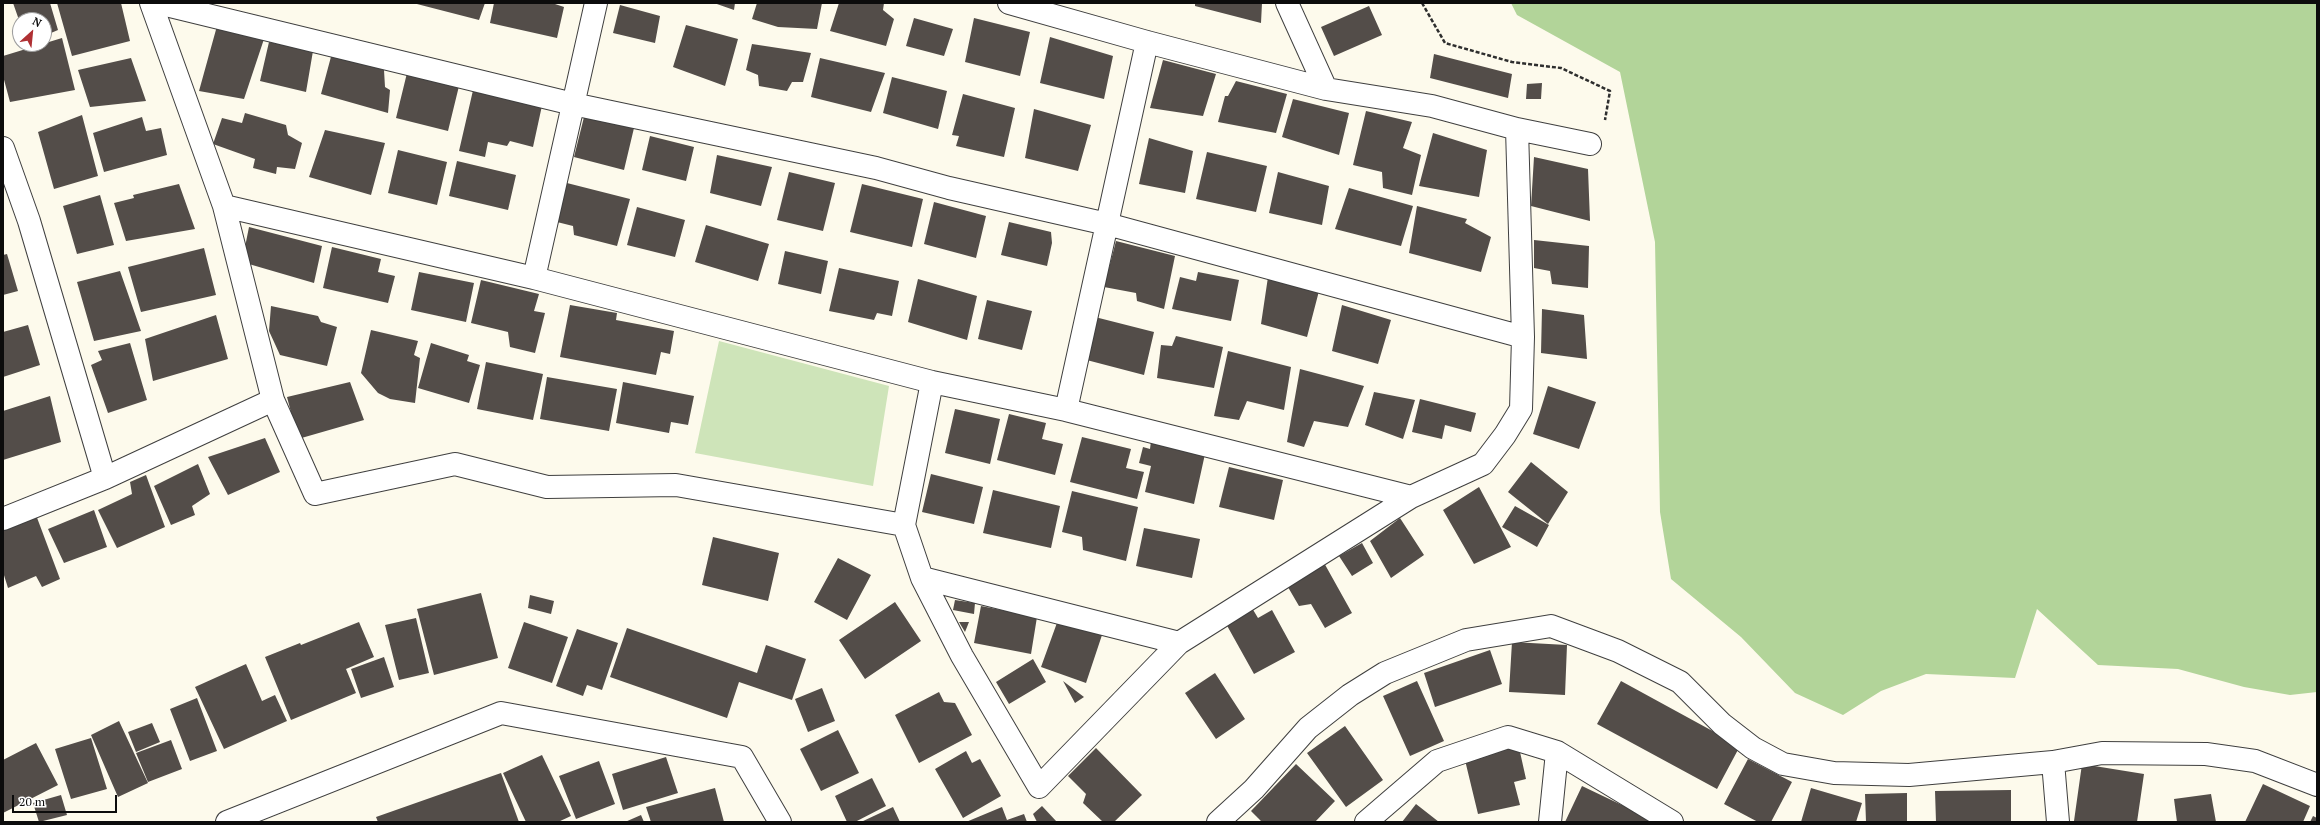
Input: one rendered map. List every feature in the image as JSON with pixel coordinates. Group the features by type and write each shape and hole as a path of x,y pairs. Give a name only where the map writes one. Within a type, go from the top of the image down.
{"street":[{"path":"151,3 224,206 273,400 315,494 455,464 547,487 676,485 904,524"},
{"path":"158,3 573,104 876,168 949,188 1107,224 1523,337"},
{"path":"534,278 596,3"},
{"path":"1009,3 1147,42 1326,89 1432,106 1517,129 1590,144"},
{"path":"1287,3 1326,89"},
{"path":"1066,410 1147,42"},
{"path":"932,382 904,524 922,578 962,656 1039,786 1179,643 1410,497 1483,464 1505,435 1521,409 1523,337 1517,129"},
{"path":"3,148 29,221 105,478"},
{"path":"224,206 534,278 932,382 1066,410 1410,497"},
{"path":"3,519 105,478 273,400"},
{"path":"922,578 1179,643"},
{"path":"1218,822 1254,789 1308,728 1350,695 1385,673 1466,640 1551,626 1618,651 1680,682 1722,724 1753,748 1783,764 1834,773 1896,775 1955,772 2053,762 2102,753 2206,754 2255,761 2317,785"},
{"path":"227,822 501,713 742,757 780,822"},
{"path":"1366,822 1437,761 1508,737 1557,752 1672,822"},
{"path":"1550,822 1557,752"},
{"path":"2053,762 2058,822"}],"path":[{"path":"1422,3 1445,43 1512,62 1561,68 1610,91 1603,136 1590,144"}],"green space":[{"path":"1511,3 2317,3 2317,692 2290,695 2244,687 2178,669 2098,665 2037,609 2015,678 1926,674 1881,691 1843,715 1795,693 1741,637 1671,579 1660,512 1655,242 1620,72 1517,15"},
{"path":"719,341 889,386 873,486 695,453"}],"building":[{"path":"13,3 50,3 58,30 52,33 52,12 16,12"},
{"path":"57,3 121,3 130,41 72,56"},
{"path":"413,3 485,3 479,20"},
{"path":"494,3 552,3 564,7 557,38 490,23"},
{"path":"714,3 735,3 734,10"},
{"path":"757,3 822,3 817,29 778,27 752,19"},
{"path":"839,3 884,3 883,10 894,19 886,46 830,31"},
{"path":"1195,3 1262,3 1261,23 1195,6"},
{"path":"620,5 660,16 655,43 613,33"},
{"path":"1369,6 1382,35 1334,56 1321,27"},
{"path":"914,18 953,29 944,56 906,46"},
{"path":"974,18 1030,32 1020,76 965,62"},
{"path":"686,25 738,39 725,86 673,67"},
{"path":"217,26 264,39 244,99 199,91"},
{"path":"1050,37 1113,56 1104,99 1040,83"},
{"path":"62,38 75,90 10,102 3,76 3,56 16,52 52,52 52,41"},
{"path":"269,42 313,51 306,92 260,81"},
{"path":"752,44 811,53 803,82 792,82 787,91 759,86 758,75 746,70"},
{"path":"332,53 384,70 385,87 390,90 388,113 321,94"},
{"path":"1434,54 1512,74 1508,98 1430,78"},
{"path":"131,58 146,101 90,107 78,70"},
{"path":"820,58 885,73 871,112 811,97"},
{"path":"1163,60 1216,74 1203,116 1150,108"},
{"path":"407,73 459,86 448,131 396,118"},
{"path":"892,77 947,91 938,129 883,113"},
{"path":"1236,81 1287,94 1276,133 1218,122 1225,96 1228,96"},
{"path":"1542,83 1541,99 1526,99 1527,84"},
{"path":"474,86 543,101 533,147 510,141 507,146 488,142 485,157 459,151"},
{"path":"963,94 1015,108 1004,157 956,146 959,136 952,135"},
{"path":"1293,99 1349,113 1339,155 1282,137"},
{"path":"1034,109 1091,125 1078,171 1025,158"},
{"path":"1366,111 1412,122 1403,148 1421,155 1412,195 1383,188 1382,172 1353,165"},
{"path":"245,113 286,125 288,135 302,143 295,169 277,167 276,174 253,168 255,159 213,144 222,118 242,123"},
{"path":"82,115 98,176 54,189 38,132"},
{"path":"142,117 146,131 161,128 167,155 104,172 93,133"},
{"path":"584,117 634,128 624,170 574,157"},
{"path":"325,130 385,143 371,195 309,177"},
{"path":"1433,133 1487,150 1479,197 1419,186"},
{"path":"650,136 694,147 686,181 642,170"},
{"path":"1149,138 1193,151 1185,193 1139,184"},
{"path":"398,150 447,162 437,205 388,193"},
{"path":"1207,152 1267,166 1256,212 1196,199"},
{"path":"717,155 772,167 761,206 710,193"},
{"path":"1534,157 1588,169 1590,221 1531,206"},
{"path":"457,161 516,175 508,210 449,196"},
{"path":"789,172 835,183 823,231 777,220"},
{"path":"1278,172 1329,186 1322,225 1269,213"},
{"path":"559,181 630,199 617,246 574,235 573,226 549,220"},
{"path":"179,184 195,229 126,241 114,203 134,198 133,195"},
{"path":"862,184 923,199 912,247 850,232"},
{"path":"1349,188 1413,206 1401,246 1335,229"},
{"path":"100,195 114,245 77,254 63,206"},
{"path":"934,202 986,216 976,258 924,244"},
{"path":"1417,206 1467,219 1465,223 1491,237 1481,272 1409,253"},
{"path":"637,207 685,220 675,257 627,245"},
{"path":"1009,222 1051,232 1052,243 1047,266 1001,255"},
{"path":"706,225 769,244 758,281 695,262"},
{"path":"249,227 322,246 314,283 242,262"},
{"path":"1534,240 1589,246 1588,288 1552,284 1550,271 1534,268"},
{"path":"1116,241 1175,256 1164,309 1137,301 1136,293 1104,287"},
{"path":"332,247 381,259 378,272 395,276 388,303 323,288"},
{"path":"204,248 216,295 141,312 128,267"},
{"path":"785,251 828,261 821,294 778,284"},
{"path":"7,254 18,291 3,295 3,255"},
{"path":"839,268 899,281 892,316 877,313 874,320 829,311"},
{"path":"120,271 141,331 94,341 77,282"},
{"path":"419,272 474,283 466,322 411,310"},
{"path":"1198,272 1239,280 1231,321 1172,309 1180,277 1196,281"},
{"path":"1268,277 1319,291 1307,337 1261,324"},
{"path":"918,279 977,296 967,340 908,322"},
{"path":"481,280 539,294 534,311 545,313 535,353 510,347 508,332 471,323"},
{"path":"987,300 1032,311 1022,350 978,339"},
{"path":"570,305 617,313 616,320 674,331 670,354 661,352 656,375 560,357"},
{"path":"1342,305 1391,320 1378,364 1332,351"},
{"path":"271,306 318,316 321,322 337,327 327,366 280,355 269,331"},
{"path":"1542,309 1584,315 1587,359 1541,353"},
{"path":"216,315 228,359 153,381 145,339"},
{"path":"1091,316 1154,332 1144,375 1079,358"},
{"path":"28,325 40,365 3,377 3,332"},
{"path":"371,330 418,341 414,355 420,358 415,403 390,399 378,393 361,373"},
{"path":"1176,336 1223,347 1214,388 1157,378 1161,345 1172,346"},
{"path":"130,343 147,400 108,413 91,365 102,360 98,351"},
{"path":"431,343 469,355 467,361 480,365 469,403 418,388"},
{"path":"1228,351 1291,367 1284,410 1247,401 1239,420 1214,416"},
{"path":"486,362 543,374 533,420 477,409"},
{"path":"1300,369 1364,386 1348,427 1314,421 1304,447 1287,442"},
{"path":"547,377 617,389 609,431 540,419"},
{"path":"350,382 364,420 298,439 287,397"},
{"path":"623,382 694,396 688,425 671,422 669,433 616,423"},
{"path":"1548,386 1596,402 1579,449 1533,434"},
{"path":"1374,392 1415,400 1403,439 1365,425"},
{"path":"50,396 61,442 3,460 3,411"},
{"path":"1420,399 1476,413 1471,432 1445,425 1442,439 1412,432"},
{"path":"955,409 1000,419 990,464 945,453"},
{"path":"1009,414 1046,423 1042,439 1063,444 1055,475 997,460"},
{"path":"1082,437 1131,449 1126,468 1144,472 1137,499 1070,482"},
{"path":"265,438 280,472 228,495 208,457"},
{"path":"1151,441 1205,454 1194,504 1145,492 1151,466 1139,463 1143,447 1150,449"},
{"path":"1531,462 1568,492 1548,524 1508,492"},
{"path":"198,464 210,494 192,506 195,515 171,525 154,486"},
{"path":"1229,467 1283,480 1274,520 1219,507"},
{"path":"931,474 983,487 974,524 922,512"},
{"path":"146,475 165,527 117,548 98,510 132,494 130,482"},
{"path":"1479,487 1511,547 1474,564 1443,510"},
{"path":"993,490 1060,506 1051,548 983,533"},
{"path":"1072,491 1138,507 1126,561 1083,550 1082,537 1062,532"},
{"path":"1515,506 1549,525 1537,547 1502,527"},
{"path":"94,510 107,547 64,563 48,529"},
{"path":"36,515 60,579 42,587 36,576 8,588 3,572 3,530"},
{"path":"1400,518 1424,555 1391,578 1370,541"},
{"path":"1144,528 1200,539 1192,578 1136,566"},
{"path":"713,537 779,553 768,601 702,585"},
{"path":"1362,543 1373,563 1352,576 1339,556"},
{"path":"838,558 871,575 847,620 814,602"},
{"path":"1323,561 1352,613 1325,628 1311,604 1299,606 1285,582"},
{"path":"481,593 498,658 434,675 417,609"},
{"path":"530,595 554,601 551,614 528,608"},
{"path":"955,600 975,603 974,614 953,610"},
{"path":"895,602 921,641 865,679 839,640"},
{"path":"981,606 1037,617 1031,654 974,643"},
{"path":"1252,608 1258,618 1272,610 1295,652 1254,674 1225,622"},
{"path":"416,618 429,673 399,680 385,625"},
{"path":"1058,620 1102,635 1086,683 1041,667"},
{"path":"359,622 374,657 346,669 356,693 291,720 265,657 300,643 301,645"},
{"path":"524,622 568,637 552,683 508,668"},
{"path":"959,622 969,622 965,632"},
{"path":"627,628 757,673 766,645 806,659 792,700 739,682 727,718 610,677"},
{"path":"577,629 618,643 602,690 587,685 583,696 556,686"},
{"path":"1512,642 1567,645 1565,695 1509,692"},
{"path":"1490,650 1502,684 1435,707 1424,673"},
{"path":"384,657 394,687 361,698 351,669"},
{"path":"1033,659 1046,682 1009,704 996,682"},
{"path":"246,664 262,701 275,695 287,721 224,749 195,687"},
{"path":"1215,673 1245,719 1216,739 1185,693"},
{"path":"1063,681 1084,697 1075,703"},
{"path":"1417,681 1444,741 1410,756 1383,696"},
{"path":"1621,681 1740,746 1717,789 1597,724"},
{"path":"822,688 835,721 808,732 795,699"},
{"path":"939,692 944,702 955,703 972,735 919,763 895,715"},
{"path":"197,698 217,751 190,761 170,709"},
{"path":"119,721 148,783 118,797 91,735"},
{"path":"152,723 160,742 136,752 128,732"},
{"path":"1345,726 1383,780 1346,807 1307,753"},
{"path":"838,730 859,773 821,791 800,749"},
{"path":"91,738 107,789 71,799 55,749"},
{"path":"171,740 182,769 148,782 136,753"},
{"path":"36,743 58,785 3,813 3,760"},
{"path":"1518,743 1526,779 1514,782 1520,805 1478,814 1464,756"},
{"path":"1096,748 1142,795 1114,822 1103,822 1083,803 1086,794 1068,776"},
{"path":"966,751 972,763 980,759 1001,796 963,818 935,769"},
{"path":"542,755 571,816 558,822 526,822 503,773"},
{"path":"666,757 678,793 623,810 612,774"},
{"path":"1748,759 1792,782 1771,822 1758,822 1724,804"},
{"path":"599,761 615,804 576,819 559,776"},
{"path":"1296,764 1335,801 1315,822 1262,822 1251,811"},
{"path":"2082,764 2144,774 2137,822 2074,821"},
{"path":"501,773 519,822 378,822 376,817"},
{"path":"872,778 886,806 855,822 847,822 835,796"},
{"path":"2263,784 2310,806 2303,822 2245,822"},
{"path":"1582,786 1649,818 1647,822 1565,822"},
{"path":"715,788 724,822 651,822 646,807"},
{"path":"1811,788 1862,803 1856,822 1801,822"},
{"path":"2011,790 2011,822 1936,822 1935,791"},
{"path":"1907,793 1907,822 1866,822 1865,794"},
{"path":"2211,794 2216,822 2177,822 2174,799"},
{"path":"61,795 67,815 39,822 33,803"},
{"path":"1416,804 1439,822 1402,822"},
{"path":"1042,806 1057,822 1037,822 1033,814"},
{"path":"893,807 900,822 861,822"},
{"path":"1002,807 1007,820 1024,814 1027,822 966,822"},
{"path":"641,815 644,822 625,822"},
{"path":"2313,816 2317,818 2317,822 2310,822"}]}
